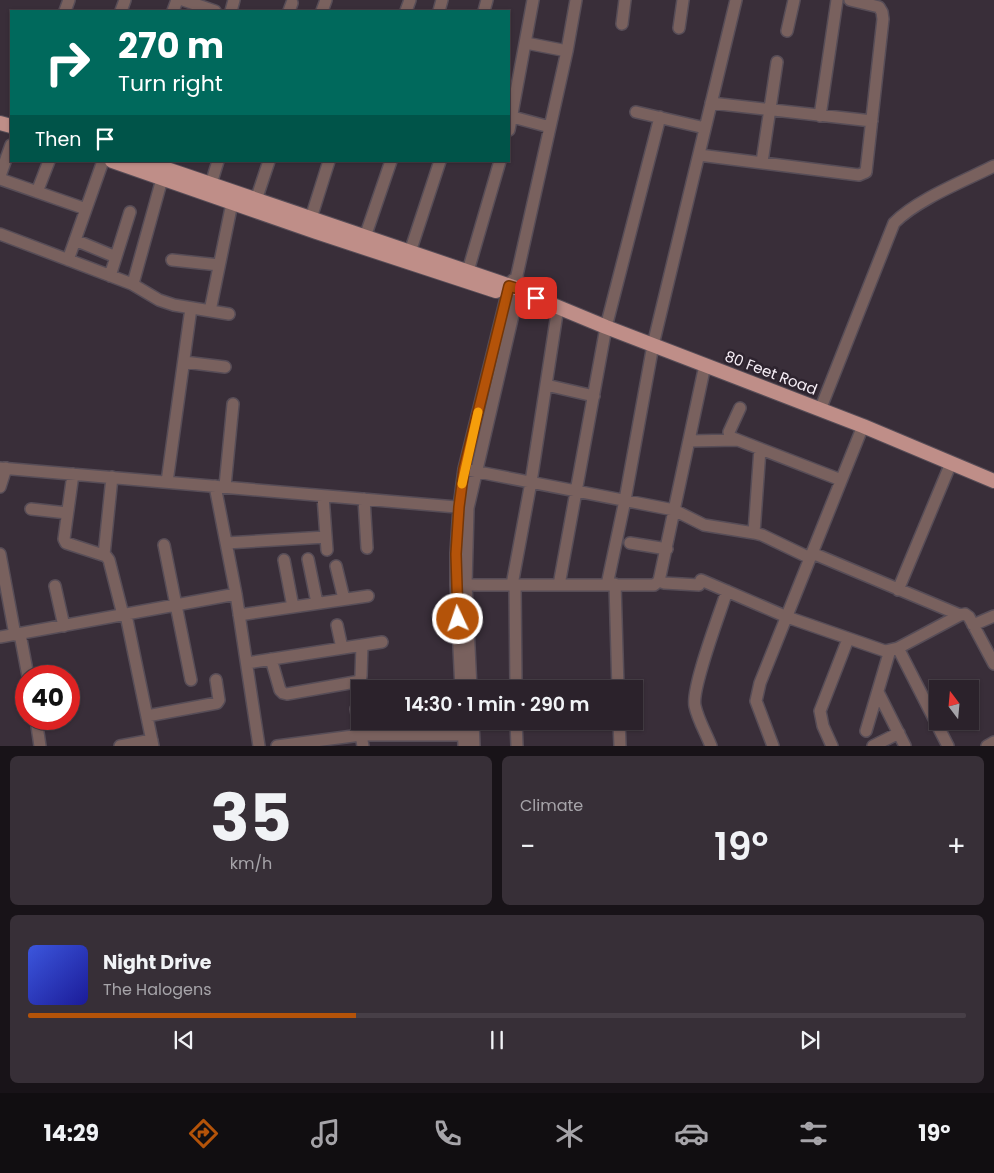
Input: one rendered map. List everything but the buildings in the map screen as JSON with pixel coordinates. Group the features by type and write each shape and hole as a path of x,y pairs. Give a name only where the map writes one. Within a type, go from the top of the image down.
{"main road":[{"path":"118,162 167,170 232,203 514,288"},
{"path":"146,162 514,288"},
{"name":"80 Feet Road","path":"514,288 606,328 863,426 994,481"}],"street":[{"path":"183,0 212,10"},
{"path":"533,0 511,116 550,127"},
{"path":"470,680 461,585 456,554 463,508 470,470 514,288 567,51 576,0"},
{"path":"622,24 625,0"},
{"path":"679,28 683,0"},
{"path":"617,680 611,585 652,345 736,0"},
{"path":"787,31 794,0"},
{"path":"820,116 837,0"},
{"path":"699,155 864,174 867,168 883,19 879,7 854,0"},
{"path":"526,43 567,51"},
{"path":"762,162 777,62"},
{"path":"711,104 872,121"},
{"path":"636,112 705,128"},
{"path":"559,585 606,328 660,117"},
{"path":"10,148 0,175 37,192 86,209"},
{"path":"37,192 49,162"},
{"path":"68,260 103,162"},
{"path":"210,184 218,162"},
{"path":"256,200 269,162"},
{"path":"311,218 329,162"},
{"path":"365,237 391,162"},
{"path":"410,252 440,162"},
{"path":"468,271 500,162"},
{"path":"820,410 894,223 901,215 916,205 994,166"},
{"path":"132,284 167,170"},
{"path":"210,311 232,203"},
{"path":"110,276 130,212"},
{"path":"0,234 132,284 159,300 174,306 229,314"},
{"path":"75,240 116,257"},
{"path":"172,260 219,264"},
{"path":"516,680 513,585 558,307"},
{"path":"167,482 191,308"},
{"path":"184,362 225,367"},
{"path":"461,585 611,585 654,584 659,581 705,365"},
{"path":"546,385 594,396"},
{"path":"233,404 220,486 226,543 240,615 259,746"},
{"path":"740,408 729,432 730,437 842,480"},
{"path":"773,746 756,701 760,683 863,426"},
{"path":"689,440 736,440"},
{"path":"754,533 760,449"},
{"path":"898,590 951,463"},
{"path":"0,487 3,468 463,508"},
{"path":"470,470 674,510 704,525 754,533 960,615"},
{"path":"73,474 64,539 66,543 104,555 110,560 153,743 120,746"},
{"path":"104,555 112,477"},
{"path":"323,496 327,550"},
{"path":"364,499 367,548"},
{"path":"31,508 67,513"},
{"path":"226,543 326,537"},
{"path":"630,543 667,549"},
{"path":"164,544 191,680"},
{"path":"0,554 25,665"},
{"path":"308,559 317,603"},
{"path":"284,560 292,607"},
{"path":"336,566 344,599"},
{"path":"659,581 664,583 700,582 727,591 786,617 878,650 886,651 894,649 965,614 969,617 994,664"},
{"path":"461,585 462,680"},
{"path":"56,586 64,626"},
{"path":"711,746 694,704 703,663 727,591"},
{"path":"0,637 236,594"},
{"path":"240,615 368,596"},
{"path":"973,625 994,616"},
{"path":"337,626 342,648"},
{"path":"832,746 823,726 820,711 848,639"},
{"path":"247,663 382,642"},
{"path":"271,659 280,690 287,694 360,680 362,676 362,645"},
{"path":"866,731 894,649"},
{"path":"894,649 948,746"},
{"path":"147,716 217,703 219,700 216,680"},
{"path":"878,692 905,746"},
{"path":"38,730 40,746"},
{"path":"516,730 516,746"},
{"path":"619,730 620,746"},
{"path":"873,746 899,733"},
{"path":"276,746 362,740 469,740"},
{"path":"987,746 994,742"}],"slow traffic":[{"path":"462,484 478,412"}],"route":[{"path":"458,619 456,554 464,469 509,286 536,298"}]}
